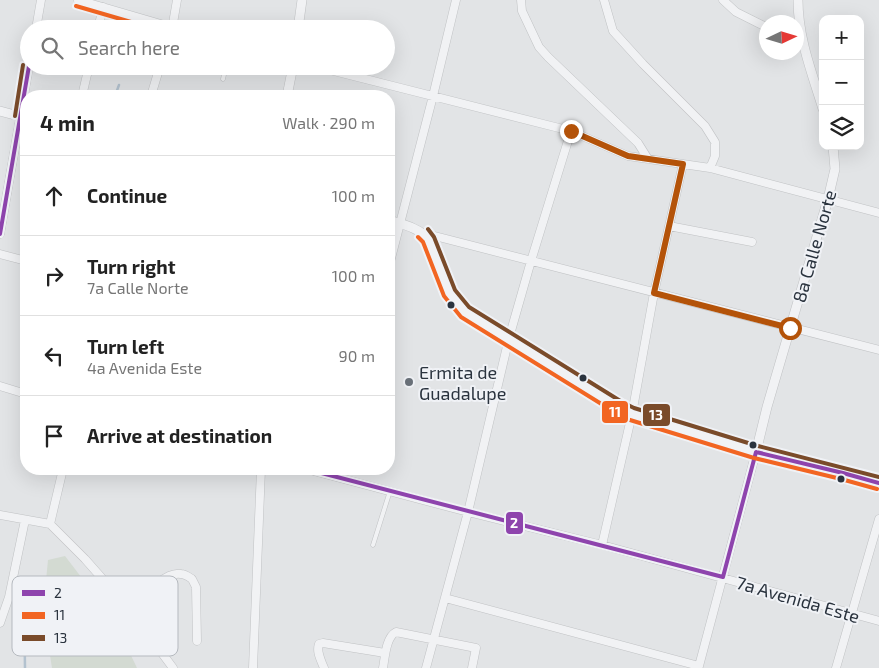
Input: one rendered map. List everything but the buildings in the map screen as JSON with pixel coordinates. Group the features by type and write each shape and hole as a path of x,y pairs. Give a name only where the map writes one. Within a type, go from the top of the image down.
{"street":[{"path":"38,20 41,0"},
{"path":"78,0 147,20"},
{"path":"175,20 177,0"},
{"path":"299,20 302,0"},
{"path":"521,0 522,11 539,47 638,143 648,159"},
{"path":"604,0 613,31 705,126 715,142 715,156 710,168"},
{"path":"723,0 736,12 759,23"},
{"path":"798,0 798,15"},
{"path":"395,240 455,4"},
{"path":"100,20 103,7"},
{"path":"804,54 822,105"},
{"path":"27,90 29,75"},
{"path":"83,90 87,75"},
{"path":"153,90 157,75"},
{"path":"288,90 291,75"},
{"path":"350,75 571,131 628,156 710,168 879,213"},
{"path":"0,111 20,117"},
{"path":"426,668 468,512 509,338 530,261 571,131"},
{"path":"0,234 20,137"},
{"name":"8a Calle Norte","path":"445,598 699,666 767,408 828,199 835,169 834,150"},
{"path":"602,545 632,414 654,293 683,164"},
{"path":"395,222 423,233 879,350"},
{"path":"669,226 752,242"},
{"path":"423,233 428,239 450,293 465,312 612,404 632,414 756,452 879,483"},
{"path":"0,254 20,259"},
{"path":"0,386 20,392"},
{"path":"50,524 62,475"},
{"path":"253,668 261,475"},
{"name":"7a Avenida Este","path":"329,475 602,545 879,621"},
{"path":"0,515 50,524 100,576"},
{"path":"836,668 879,519"},
{"path":"13,576 25,520"},
{"path":"167,576 180,573 192,579 196,587 197,641"},
{"path":"0,623 12,583"},
{"path":"383,668 385,653 391,636 396,632 476,648 472,668"},
{"path":"324,668 318,653 319,644 323,643 385,653"},
{"path":"164,656 173,668"}],"lane":[{"path":"223,79 224,75"},
{"path":"373,545 390,492"}],"shaded area":[{"path":"65,556 80,576 46,576 48,560"},
{"path":"50,656 131,656 137,668 52,668"}],"waterway":[{"path":"117,90 119,85"},
{"path":"25,656 25,668"}],"transit line":[{"name":"11","path":"76,6 124,20"},
{"name":"13","path":"15,116 21,75"},
{"name":"2","path":"25,90 27,75"},
{"name":"2","path":"0,234 20,118"},
{"name":"13","path":"428,229 434,237 455,290 469,307 622,402 634,408 758,446 879,477"},
{"name":"11","path":"418,237 423,242 444,296 461,317 616,413 630,420 754,458 877,489"},
{"name":"2","path":"756,452 879,483"},
{"name":"2","path":"723,577 756,452"},
{"name":"2","path":"329,475 723,577"}],"place":[{"name":"Ermita de Guadalupe","path":"409,382"}],"route":[{"path":"571,131 628,156 683,164 654,293 790,328"}]}
